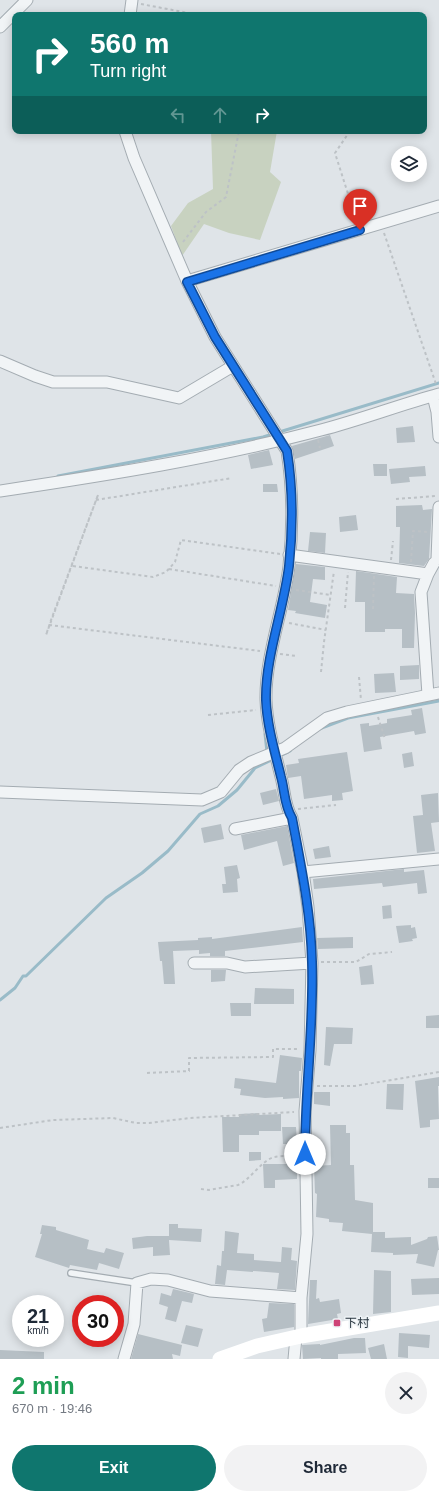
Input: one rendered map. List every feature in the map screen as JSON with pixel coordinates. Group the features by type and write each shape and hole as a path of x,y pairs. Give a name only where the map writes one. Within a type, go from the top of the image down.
{"street":[{"path":"15,12 27,0"},
{"path":"130,12 132,1"},
{"path":"0,27 12,15"},
{"path":"126,134 134,158 187,282 215,337 287,451 290,469 292,512 289,566 272,652 267,685 267,709 275,753 303,872 308,908 312,963 310,1050 305,1111 307,1234 298,1336 294,1359"},
{"path":"187,282 439,206"},
{"path":"0,361 53,382 107,382 179,398 233,366"},
{"path":"0,491 168,463 280,440 321,430 436,392 439,436"},
{"path":"0,792 202,800 221,792 239,770 251,762 275,753 296,741 318,723 327,718 374,706 434,694 421,592 428,574 438,559 439,506"},
{"path":"289,556 428,574"},
{"path":"235,829 289,814"},
{"path":"303,872 439,859"},
{"path":"194,963 227,963 245,967 312,963"},
{"path":"124,1359 134,1324 137,1283 151,1279 168,1280 210,1291 301,1298"},
{"path":"220,1359 256,1346 298,1336 439,1313"}],"lane":[{"path":"71,1273 137,1283"}],"path":[{"path":"132,1 185,12"},
{"path":"174,253 206,212 226,197 238,134"},
{"path":"348,134 335,153 360,230"},
{"path":"380,224 436,392"},
{"path":"96,500 232,478"},
{"path":"96,500 50,625 46,635 98,495 96,500"},
{"path":"396,499 439,496"},
{"path":"410,572 413,531 438,532"},
{"path":"73,566 153,577 166,572 175,562 181,540 289,556"},
{"path":"390,569 392,541"},
{"path":"321,672 336,562"},
{"path":"345,608 349,563"},
{"path":"373,609 374,567"},
{"path":"169,569 331,595"},
{"path":"278,621 326,630"},
{"path":"50,625 297,656"},
{"path":"359,677 361,709"},
{"path":"374,706 385,739"},
{"path":"208,715 267,709"},
{"path":"289,814 336,805"},
{"path":"312,963 356,962 369,954 392,952"},
{"path":"147,1073 190,1071 189,1058 273,1057 273,1049 310,1050"},
{"path":"307,1085 355,1086 439,1072"},
{"path":"0,1128 53,1120 113,1118 136,1123 305,1111"},
{"path":"201,1189 209,1190 238,1185 272,1158 305,1154"}],"green space":[{"path":"211,134 276,134 270,172 281,182 260,240 229,233 204,224 182,256 171,226 188,203 213,189"}],"building":[{"path":"413,426 415,442 397,443 396,428"},
{"path":"330,435 334,446 295,459 292,446"},
{"path":"269,450 273,465 251,469 248,455"},
{"path":"373,464 387,464 387,476 374,476"},
{"path":"425,466 426,476 409,477 410,482 391,484 389,469"},
{"path":"263,484 277,484 278,492 263,492"},
{"path":"422,505 423,510 432,509 429,559 424,566 399,563 400,527 396,527 396,506"},
{"path":"356,515 358,530 340,532 339,517"},
{"path":"310,532 326,533 325,553 308,551"},
{"path":"296,564 325,567 325,580 313,579 310,602 327,605 325,618 295,613 296,611 288,610"},
{"path":"356,571 397,577 396,593 414,594 414,648 402,648 402,629 385,629 385,632 365,632 365,602 355,602"},
{"path":"419,665 419,679 400,680 400,666"},
{"path":"394,673 396,692 375,693 374,674"},
{"path":"422,708 426,733 415,735 414,731 380,737 382,749 364,752 360,724 369,723 369,726 387,723 387,719 412,715 411,710"},
{"path":"347,752 353,791 342,793 343,800 332,801 332,795 304,799 301,776 288,778 286,765 299,763 298,759"},
{"path":"412,752 414,766 404,768 402,754"},
{"path":"276,789 279,801 263,805 260,793"},
{"path":"438,793 439,822 431,823 435,851 417,853 413,816 423,815 421,795"},
{"path":"221,824 224,839 204,843 201,828"},
{"path":"287,826 294,863 283,866 277,841 244,850 241,835"},
{"path":"329,846 331,857 315,859 313,849"},
{"path":"237,865 240,878 237,879 238,892 223,893 222,884 226,884 224,867"},
{"path":"404,869 404,872 424,870 427,893 418,894 417,883 383,887 382,883 314,889 313,879"},
{"path":"391,905 392,918 383,919 382,906"},
{"path":"411,925 411,928 415,927 417,938 412,939 413,941 399,943 396,926"},
{"path":"302,927 303,942 225,951 225,956 210,956 210,953 199,954 199,950 173,951 175,984 164,984 162,961 160,961 158,942 198,940 198,938 212,937 212,939"},
{"path":"353,937 353,948 318,949 317,938"},
{"path":"372,965 374,984 361,985 359,967"},
{"path":"211,970 226,970 225,981 211,982"},
{"path":"255,988 294,989 294,1004 254,1004"},
{"path":"230,1003 251,1003 251,1016 231,1016"},
{"path":"439,1015 439,1028 426,1028 426,1016"},
{"path":"326,1027 353,1028 352,1044 334,1044 330,1066 324,1065"},
{"path":"280,1055 302,1058 301,1071 299,1071 299,1098 283,1099 283,1097 265,1098 240,1095 241,1089 234,1088 235,1078 276,1083"},
{"path":"439,1077 439,1119 430,1120 430,1127 420,1128 415,1081"},
{"path":"387,1084 404,1084 403,1110 386,1109"},
{"path":"314,1092 330,1092 330,1106 314,1104"},
{"path":"259,1113 259,1115 281,1114 281,1131 259,1131 259,1135 239,1135 239,1152 223,1152 222,1117 239,1117 239,1114"},
{"path":"330,1125 346,1125 346,1133 350,1133 350,1165 354,1165 355,1200 373,1203 373,1232 385,1232 385,1238 411,1237 411,1245 427,1239 428,1237 437,1236 439,1250 434,1267 416,1263 418,1254 393,1255 393,1253 371,1252 372,1234 342,1231 343,1223 329,1222 329,1219 316,1217 317,1194 315,1193 314,1166 331,1165"},
{"path":"282,1127 296,1127 297,1144 283,1144"},
{"path":"249,1152 261,1152 261,1160 249,1161"},
{"path":"263,1164 297,1164 297,1179 275,1180 275,1188 264,1188"},
{"path":"428,1178 439,1178 439,1188 428,1188"},
{"path":"169,1224 178,1224 178,1228 202,1229 201,1242 169,1240 170,1255 153,1256 153,1247 133,1249 132,1238 169,1236"},
{"path":"42,1225 56,1227 56,1230 89,1240 87,1249 104,1253 106,1248 124,1253 119,1269 99,1263 97,1270 70,1265 69,1268 35,1257 42,1234 40,1234"},
{"path":"225,1231 239,1233 237,1253 254,1254 254,1260 281,1262 282,1247 292,1248 291,1260 297,1261 295,1290 277,1289 279,1273 253,1271 227,1270 225,1285 215,1284 217,1265 221,1266 222,1251 224,1251"},
{"path":"374,1270 391,1271 391,1312 373,1314"},
{"path":"439,1278 439,1294 412,1295 411,1279"},
{"path":"310,1280 317,1280 316,1299 319,1298 320,1302 339,1299 341,1313 337,1314 338,1319 308,1324"},
{"path":"173,1289 194,1294 192,1303 182,1301 176,1322 165,1319 168,1307 159,1304 161,1293 171,1296"},
{"path":"269,1303 294,1304 294,1327 264,1332 262,1319 267,1318"},
{"path":"186,1325 203,1329 198,1347 181,1343"},
{"path":"399,1333 430,1335 429,1348 408,1346 408,1358 398,1357"},
{"path":"138,1334 182,1345 180,1356 172,1354 173,1359 131,1359"},
{"path":"354,1338 365,1338 366,1353 338,1354 338,1359 303,1359 302,1345 320,1345"},
{"path":"384,1344 387,1359 371,1359 368,1348"},
{"path":"0,1350 44,1352 44,1359 0,1359"}],"waterway":[{"path":"58,476 263,437 439,383"},
{"path":"319,729 348,718 439,701"},
{"path":"265,734 267,752"},
{"path":"0,1000 15,988 23,976 26,976 106,898 142,873 168,851 200,814 218,806 237,790 255,768 290,751"}],"place":[{"name":"下村","path":"337,1323"}],"route":[{"path":"305,1154 305,1111 310,1050 312,963 308,908 303,872 292,818 287,810 283,783 271,734 266,700 269,667 289,566 292,512 290,469 287,451 215,337 187,282 360,230"}]}
